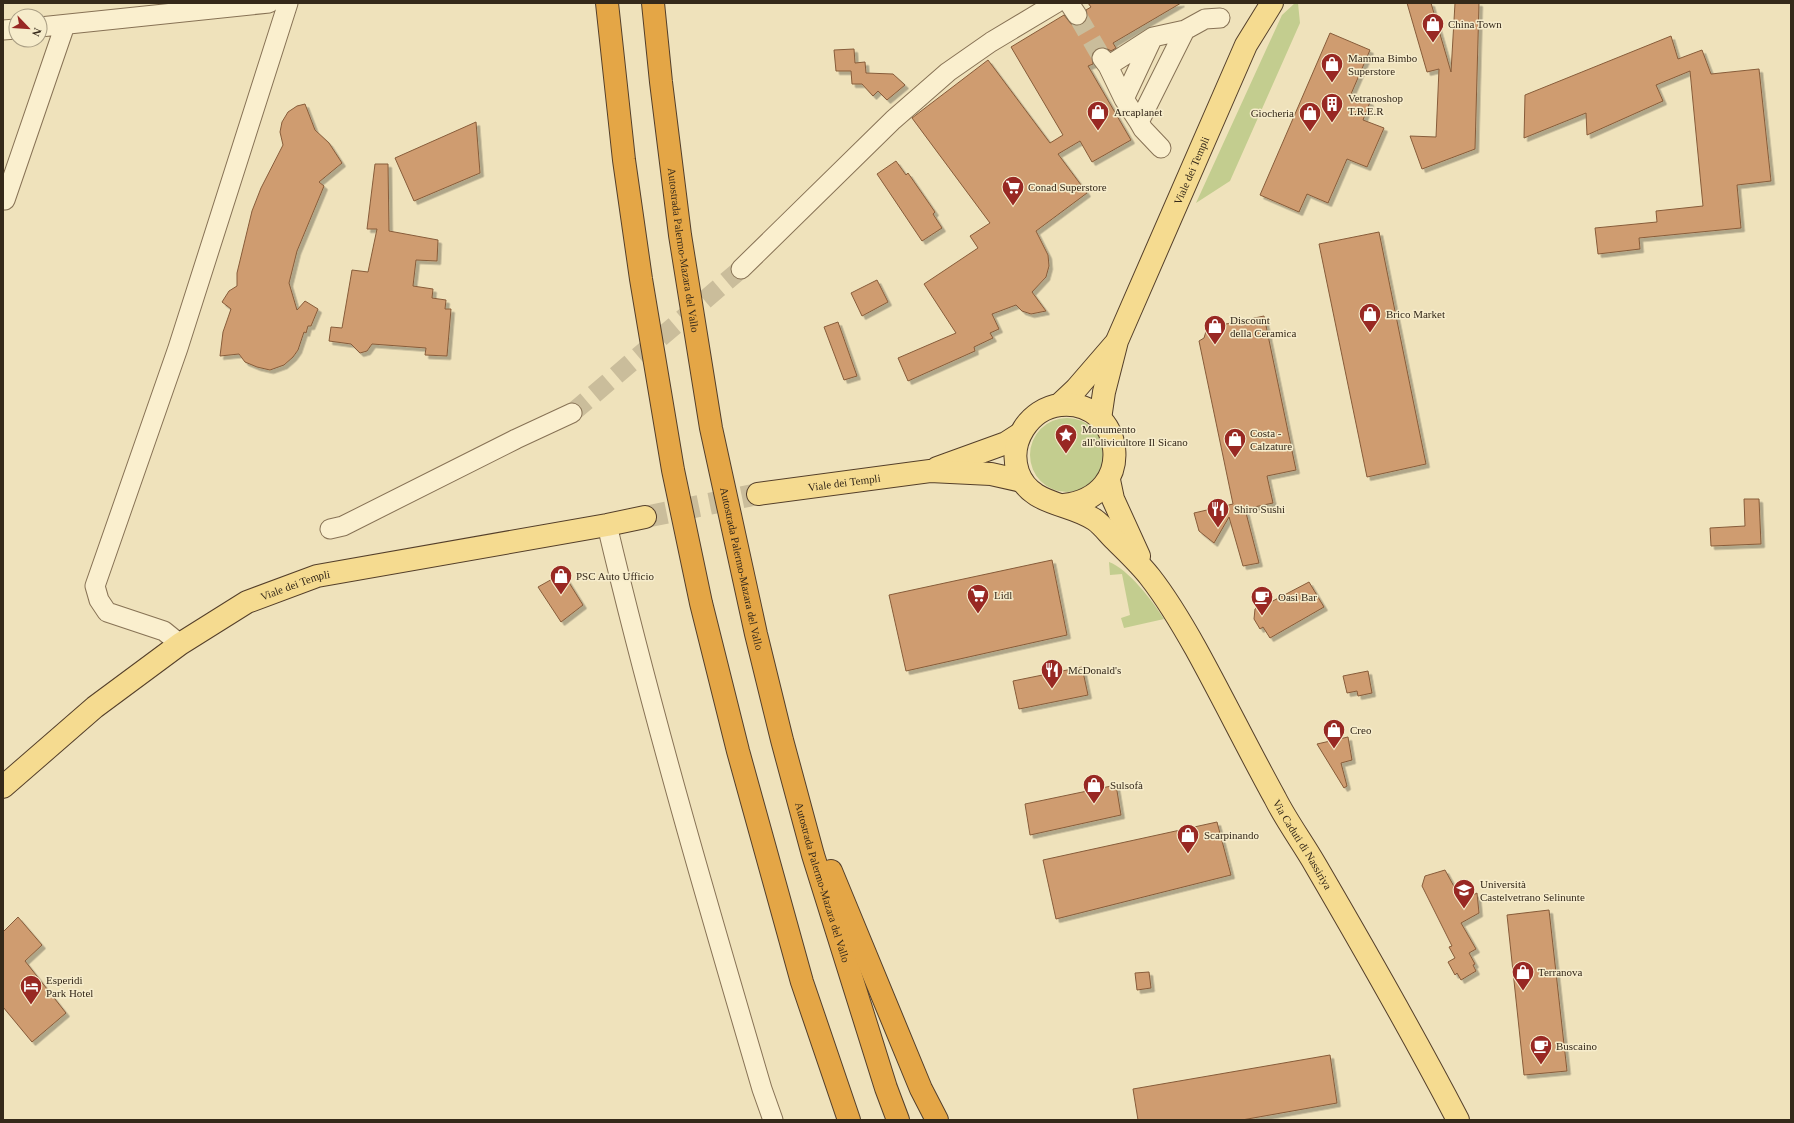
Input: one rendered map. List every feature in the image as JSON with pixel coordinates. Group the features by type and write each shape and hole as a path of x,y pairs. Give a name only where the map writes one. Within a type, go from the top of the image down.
{"highway":[{"path":"607,3 624,160 641,279 672,470 698,588 738,751 802,982 849,1120"},
{"name":"Autostrada Palermo-Mazara del Vallo","path":"653,3 680,235 711,428 756,634 782,740 813,855 886,1088 898,1120"},
{"path":"756,634 773,670 824,852 921,1089 937,1120"}],"main road":[{"name":"Viale dei Templi","path":"1117,341 1246,45 1272,3"},
{"path":"1059,405 1074,406 1088,410 1100,419 1110,432 1115,448 1114,464 1109,480 1100,491 1077,504 1064,505 1048,502 1033,494 1022,481 1017,470 1015,458 1016,446 1020,434 1029,420 1036,414 1059,405 1076,389 1117,341"},
{"path":"1100,419 1104,392 1117,341"},
{"path":"930,471 1006,443 1020,434"},
{"name":"Viale dei Templi","path":"758,494 930,471"},
{"path":"930,471 991,474 1022,481"},
{"path":"1109,480 1112,499 1146,572"},
{"path":"1064,505 1096,521 1146,572"},
{"name":"Viale dei Templi","path":"3,787 95,707 180,644 247,602 317,576 645,517"},
{"name":"Via Caduti di Nassiriya","path":"1146,572 1158,587 1180,622 1215,683 1276,800 1398,1008 1458,1120"}],"street":[{"path":"48,27 269,3"},
{"path":"180,644 164,631 107,612 99,600 95,586 178,348 288,3"},
{"path":"742,269 892,120 948,72 991,42 1056,3"},
{"path":"1161,148 1139,122 1124,99 1105,62 1153,37 1185,30 1205,19 1220,18"},
{"path":"5,200 65,26"},
{"path":"1139,122 1185,30"},
{"path":"1124,99 1153,37"},
{"path":"330,529 343,526 516,439 572,413"},
{"path":"607,525 630,623 672,782 762,1090 773,1120"},
{"path":"762,1090 768,1120"}],"green space":[{"path":"1295,3 1298,3 1300,23 1230,181 1196,203 1282,15"},
{"path":"1067,418 1081,421 1093,429 1101,441 1104,455 1101,469 1093,481 1081,489 1067,492 1053,489 1041,481 1033,469 1030,455 1033,441 1041,429 1053,421"},
{"path":"1109,562 1124,571 1140,586 1164,619 1124,628 1121,618 1130,615 1122,574 1110,575"}],"building":[{"path":"1088,3 1181,3 1113,43 1116,48 1111,51 1100,47 1095,49 1092,54 1093,64 1088,66 1131,140 1092,162 1080,141 1058,154 1087,193 1036,231 1048,255 1049,266 1046,277 1032,292 1046,311 1031,314 1022,311 1016,305 992,314 999,329 990,333 993,338 974,347 975,351 908,381 898,358 956,333 924,284 978,248 970,236 990,223 912,118 988,60 1050,143 1063,135 1011,47 1064,15 1072,25 1077,26 1083,24 1087,20 1086,10 1091,7"},
{"path":"1407,3 1431,3 1451,72 1455,3 1479,3 1475,149 1422,169 1410,136 1436,137 1439,69 1427,72"},
{"name":"Vetranoshop T.R.E.R","path":"1330,33 1370,50 1351,94 1370,102 1363,120 1384,128 1367,167 1347,159 1328,203 1307,194 1299,212 1260,195"},
{"path":"1671,36 1678,59 1702,50 1711,74 1759,69 1771,181 1737,185 1741,228 1639,238 1640,249 1598,254 1595,228 1657,222 1656,211 1703,206 1690,71 1656,85 1663,101 1587,135 1586,113 1524,138 1525,95"},
{"path":"854,49 855,63 865,62 866,73 893,74 905,85 887,100 878,91 873,96 862,84 852,84 851,71 836,71 834,50"},
{"path":"305,104 315,130 329,143 342,163 319,182 324,186 297,251 289,283 297,310 305,301 318,309 311,326 308,326 306,333 304,332 298,350 293,357 284,365 270,370 245,362 239,354 220,356 223,332 231,309 222,302 229,291 237,286 237,273 252,211 261,188 283,145 280,132 282,122 288,112 297,106"},
{"path":"476,122 480,173 414,201 395,158"},
{"path":"896,161 906,175 908,173 935,212 933,214 942,228 922,241 877,174"},
{"path":"375,164 388,164 389,231 438,240 437,261 416,260 413,286 433,289 432,298 446,300 445,309 451,309 447,356 425,355 426,348 372,344 367,351 360,353 351,344 329,341 331,327 342,328 352,270 368,272 377,229 367,229"},
{"path":"1379,232 1426,464 1367,477 1319,244"},
{"path":"877,280 888,302 862,316 851,293"},
{"path":"1264,316 1296,470 1267,476 1273,503 1245,509 1259,563 1243,566 1229,517 1214,543 1199,531 1194,513 1233,504 1199,341 1204,338 1207,328"},
{"path":"838,322 857,376 844,380 824,327"},
{"path":"1744,499 1759,499 1761,544 1711,546 1710,528 1745,526"},
{"name":"Lidl","path":"1052,560 1067,635 906,671 889,595"},
{"name":"PSC Auto Ufficio","path":"563,573 583,605 561,622 538,587"},
{"path":"1309,582 1324,607 1270,638 1263,627 1260,629 1254,619 1255,609 1268,600 1269,603"},
{"path":"1082,667 1088,695 1019,709 1013,681"},
{"path":"1368,671 1372,693 1358,696 1357,691 1347,693 1343,676"},
{"path":"1348,737 1352,760 1341,763 1347,786 1344,788 1317,744"},
{"path":"1116,785 1121,815 1030,835 1025,804"},
{"path":"1217,822 1231,875 1056,919 1043,860"},
{"path":"1445,870 1462,901 1477,893 1479,913 1461,923 1476,949 1469,953 1475,964 1473,965 1476,971 1461,980 1457,973 1455,975 1448,962 1455,958 1449,947 1452,946 1422,886 1425,876"},
{"path":"1549,910 1567,1071 1524,1075 1507,915"},
{"path":"18,917 42,945 25,961 66,1013 32,1042 3,1007 3,932"},
{"path":"1149,972 1151,988 1137,990 1135,973"},
{"path":"1330,1055 1337,1103 1242,1120 1138,1120 1133,1089"}],"tunnel":[{"path":"1077,15 1102,58"},
{"path":"572,413 741,269"},
{"path":"645,517 758,494"}],"place":[{"name":"China Town","path":"1433,44"},
{"name":"Mamma Bimbo Superstore","path":"1332,84"},
{"name":"Vetranoshop T.R.E.R","path":"1332,124"},
{"name":"Arcaplanet","path":"1098,132"},
{"name":"Giocheria","path":"1310,132"},
{"name":"Conad Superstore","path":"1013,206"},
{"name":"Brico Market","path":"1370,334"},
{"name":"Discount della Ceramica","path":"1215,346"},
{"name":"Monumento all'olivicultore Il Sicano","path":"1066,454"},
{"name":"Costa - Calzature","path":"1235,458"},
{"name":"Shiro Sushi","path":"1218,528"},
{"name":"PSC Auto Ufficio","path":"561,596"},
{"name":"Lidl","path":"978,614"},
{"name":"Oasi Bar","path":"1262,616"},
{"name":"McDonald's","path":"1052,690"},
{"name":"Creo","path":"1334,750"},
{"name":"Sulsofà","path":"1094,804"},
{"name":"Scarpinando","path":"1188,854"},
{"name":"Università Castelvetrano Selinunte","path":"1464,910"},
{"name":"Terranova","path":"1523,992"},
{"name":"Esperidi Park Hotel","path":"31,1006"},
{"name":"Buscaino","path":"1541,1066"}]}
